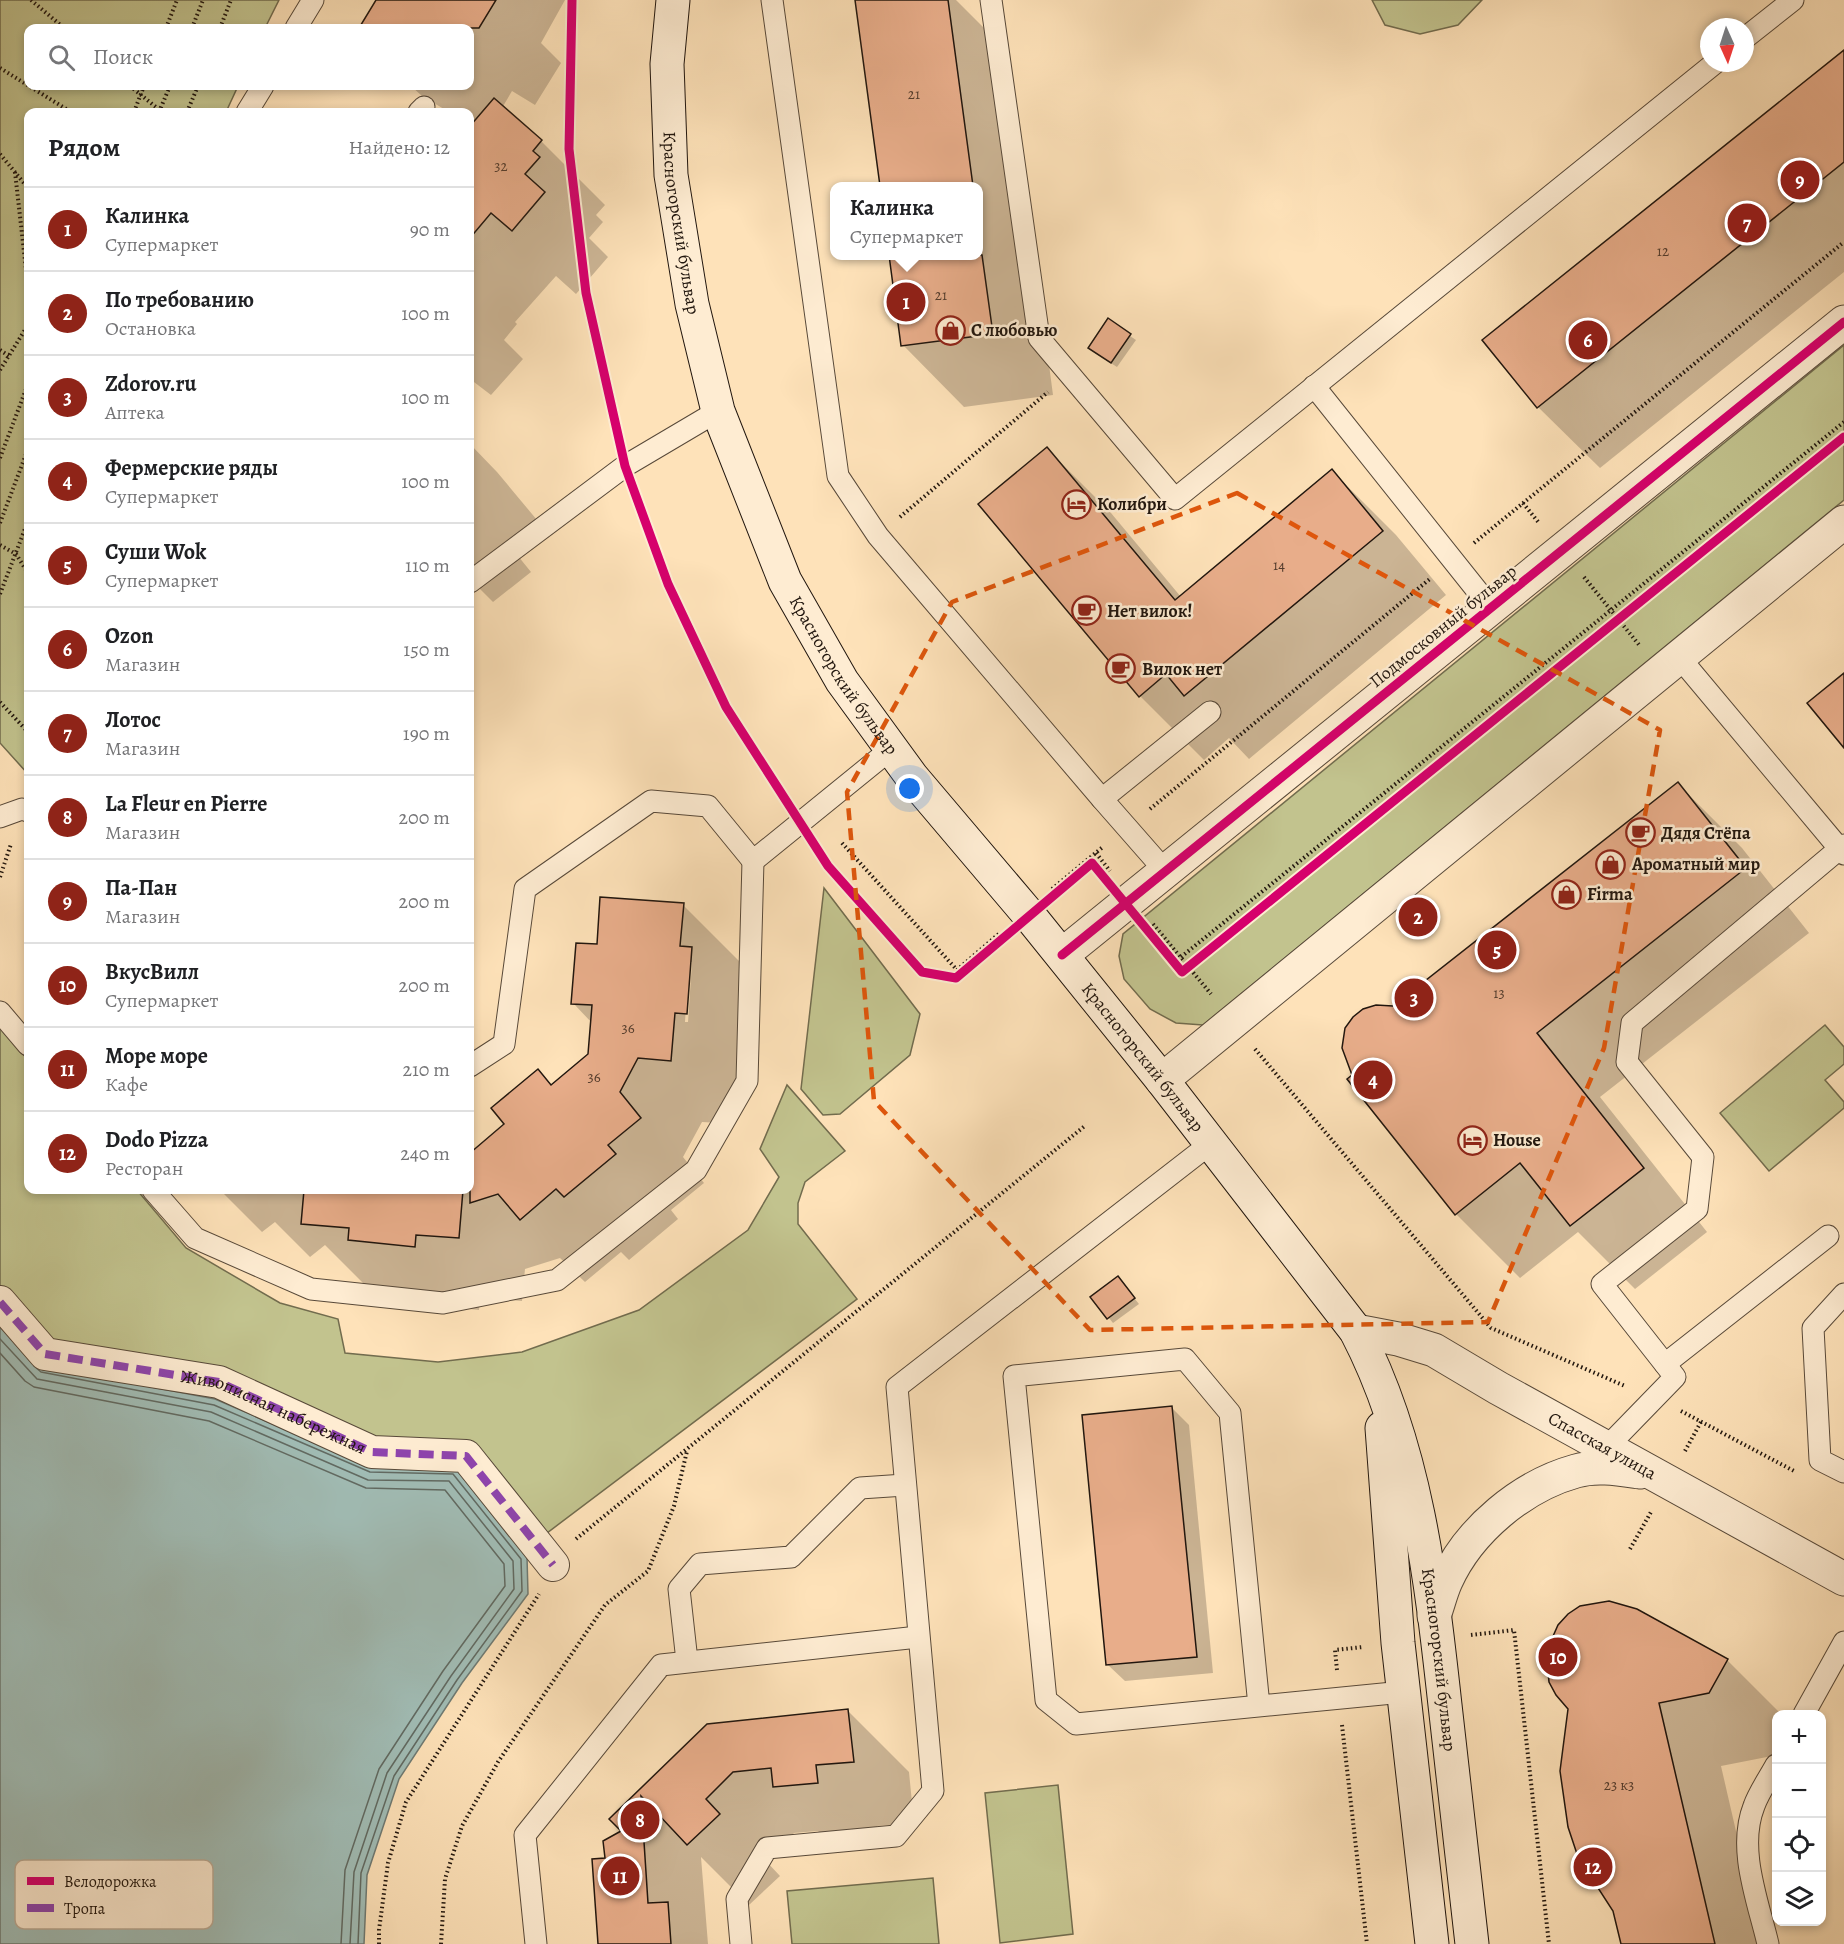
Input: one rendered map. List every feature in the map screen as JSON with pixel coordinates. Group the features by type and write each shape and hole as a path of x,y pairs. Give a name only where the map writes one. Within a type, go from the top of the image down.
{"main road":[{"name":"Красногорский бульвар","path":"673,0 667,64 671,175 692,304 718,411 784,581 842,681 891,749 1062,955 1162,1080 1356,1331 1379,1382 1398,1433 1414,1492 1434,1616 1472,1944"},
{"name":"Подмосковный бульвар","path":"1062,955 1844,322"},
{"path":"1162,1080 1844,522"},
{"name":"Спасская улица","path":"1356,1331 1398,1339 1434,1350 1606,1448 1667,1467 1844,1579"},
{"name":"Красногорский бульвар","path":"1379,1382 1403,1692 1432,1944"},
{"path":"1434,1616 1446,1582 1462,1553 1481,1529 1536,1486 1578,1470 1667,1467"}],"street":[{"name":"Живописная набережная","path":"0,1302 45,1354 219,1382 372,1452 466,1456 554,1566"}],"lane":[{"path":"298,24 313,0"},
{"path":"772,0 838,476 878,536 1166,872"},
{"path":"991,0 1039,338 1175,499 1703,72"},
{"path":"1754,31 1792,0"},
{"path":"249,108 261,90"},
{"path":"1314,386 1491,608"},
{"path":"474,579 625,466 718,411"},
{"path":"1606,1448 1675,1377 1602,1284 1697,1209 1703,1158 1627,1062 1632,1023 1843,849 1679,657"},
{"path":"1102,799 1210,712"},
{"path":"753,861 891,749"},
{"path":"156,1194 195,1238 311,1288 443,1303 557,1280 696,1170 747,1081 753,861 708,806 651,801 525,890 504,1044 474,1063"},
{"path":"0,817 24,810"},
{"path":"0,1012 24,1040"},
{"path":"741,1944 737,1899 767,1848 896,1836 933,1791 897,1387 1210,1144"},
{"path":"1665,1364 1828,1236"},
{"path":"1844,1294 1813,1328 1820,1460 1844,1472"},
{"path":"1259,1706 1230,1413 1185,1359 1014,1376 1046,1700 1076,1724 1403,1692"},
{"path":"687,1661 679,1589 700,1564 790,1557 860,1488 905,1485"},
{"path":"536,1944 525,1835 661,1665 918,1637"},
{"path":"1806,1710 1844,1642"},
{"path":"1768,1944 1748,1859 1748,1831 1754,1806 1772,1772"}],"path":[{"path":"31,0 59,24"},
{"path":"168,24 177,0"},
{"path":"194,24 203,0"},
{"path":"222,24 231,0"},
{"path":"0,68 24,83"},
{"path":"36,90 65,108"},
{"path":"136,90 156,108"},
{"path":"136,108 142,90"},
{"path":"162,108 168,90"},
{"path":"189,108 196,90"},
{"path":"0,154 24,183"},
{"path":"15,172 24,252"},
{"path":"944,976 956,978 1127,827 1844,242"},
{"path":"0,370 24,331"},
{"path":"0,350 9,356"},
{"path":"878,536 1070,374"},
{"path":"0,458 24,395"},
{"path":"1181,957 1844,422"},
{"path":"0,523 24,460"},
{"path":"1523,503 1542,526"},
{"path":"0,594 24,532"},
{"path":"0,545 16,554 24,567"},
{"path":"1581,574 1644,650"},
{"path":"1609,627 1628,612"},
{"path":"0,702 24,728"},
{"path":"842,843 957,970 1092,863 1181,957 1491,1328 1701,1420 1803,1477"},
{"path":"1096,853 1129,902 1182,972 1197,959"},
{"path":"379,1944 388,1863 406,1802 537,1598 568,1545 1086,1125"},
{"path":"1667,1467 1701,1420"},
{"path":"441,1944 445,1879 462,1826 498,1762 605,1605 648,1571 674,1506 687,1450"},
{"path":"1630,1549 1651,1511"},
{"path":"1479,1634 1514,1630 1549,1944"},
{"path":"1367,1944 1335,1650 1373,1646"}],"highlighted area":[{"path":"1237,493 1660,730 1604,1048 1488,1322 1090,1330 874,1101 847,792 952,602"}],"green space":[{"path":"0,0 279,0 267,24 24,24 24,90 236,90 228,108 24,108 24,770 0,743"},
{"path":"1372,0 1482,0 1458,25 1420,34 1385,25"},
{"path":"1844,345 1844,500 1203,1025 1176,1023 1150,1009 1124,979 1119,956 1123,934"},
{"path":"824,888 920,1014 910,1055 840,1114 823,1115 801,1089"},
{"path":"1825,1025 1844,1047 1844,1064 1825,1080 1844,1102 1844,1108 1769,1171 1720,1113"},
{"path":"0,1026 24,1055 24,1194 140,1194 186,1248 280,1303 338,1319 345,1353 438,1362 522,1352 639,1310 748,1230 779,1177 760,1149 787,1085 845,1151 805,1182 798,1203 798,1224 857,1299 543,1536 373,1441 48,1345 0,1288"},
{"path":"1058,1785 1073,1934 1000,1943 985,1793"},
{"path":"933,1878 939,1944 792,1944 787,1891"}],"water":[{"path":"0,1318 41,1366 215,1399 372,1467 456,1468 527,1557 528,1594 462,1683 399,1779 367,1875 364,1944 0,1944"}],"building":[{"path":"376,0 496,0 479,28 474,28 474,24 361,24"},
{"path":"855,0 948,0 972,182 879,182"},
{"path":"1844,50 1844,162 1537,408 1482,340"},
{"path":"494,98 542,140 533,151 540,157 525,174 545,192 512,231 491,213 474,233 474,121"},
{"path":"890,260 983,260 993,334 901,346"},
{"path":"1108,318 1131,334 1111,363 1088,348"},
{"path":"1047,447 1175,600 1332,469 1383,531 1184,696 1166,674 1139,697 978,504"},
{"path":"1844,673 1844,748 1807,703"},
{"path":"1678,782 1746,868 1537,1033 1644,1168 1570,1226 1520,1163 1455,1215 1347,1079 1352,1075 1342,1048 1345,1028 1363,1009 1376,1005 1393,1006"},
{"path":"600,897 684,903 680,946 692,947 687,1014 675,1013 671,1061 638,1058 620,1092 641,1118 608,1145 616,1154 564,1197 556,1189 520,1220 498,1194 470,1203 470,1194 474,1194 474,1150 504,1124 491,1108 538,1069 551,1085 588,1054 592,1005 571,1004 576,943 597,944"},
{"path":"304,1194 463,1194 459,1238 416,1235 415,1247 348,1240 349,1228 301,1224"},
{"path":"1118,1276 1135,1298 1107,1319 1090,1297"},
{"path":"1172,1406 1197,1657 1106,1665 1082,1415"},
{"path":"1609,1601 1637,1609 1728,1659 1709,1693 1659,1703 1715,1944 1621,1944 1613,1911 1578,1857 1568,1827 1560,1771 1568,1709 1549,1682 1546,1652 1558,1625 1568,1614 1580,1606"},
{"path":"848,1709 854,1762 816,1765 818,1783 773,1787 771,1768 733,1772 706,1799 720,1814 687,1845 641,1796 648,1903 668,1902 671,1944 598,1944 592,1859 605,1858 603,1841 621,1831 609,1819 707,1724"}],"marked path":[{"path":"0,1302 45,1354 219,1382 372,1452 466,1456 553,1565"}],"cycle path":[{"path":"572,0 569,149 586,293 625,466 668,584 726,707 828,866 922,972 956,978 1092,863 1182,972 1844,437"},
{"path":"1062,955 1844,322"}],"place":[{"name":"Па-Пан","path":"1800,180"},
{"name":"Лотос","path":"1747,223"},
{"name":"Калинка","path":"906,302"},
{"name":"С любовью","path":"950,330"},
{"name":"Ozon","path":"1588,340"},
{"name":"Колибри","path":"1076,504"},
{"name":"Нет вилок!","path":"1086,611"},
{"name":"Вилок нет","path":"1121,669"},
{"name":"Дядя Стёпа","path":"1640,833"},
{"name":"Ароматный мир","path":"1611,864"},
{"name":"Firma","path":"1566,894"},
{"name":"По требованию","path":"1418,917"},
{"name":"Суши Wok","path":"1497,950"},
{"name":"Zdorov.ru","path":"1414,998"},
{"name":"Фермерские ряды","path":"1373,1080"},
{"name":"House","path":"1472,1140"},
{"name":"ВкусВилл","path":"1558,1657"},
{"name":"La Fleur en Pierre","path":"640,1820"},
{"name":"Dodo Pizza","path":"1593,1867"},
{"name":"Море море","path":"620,1876"}]}
